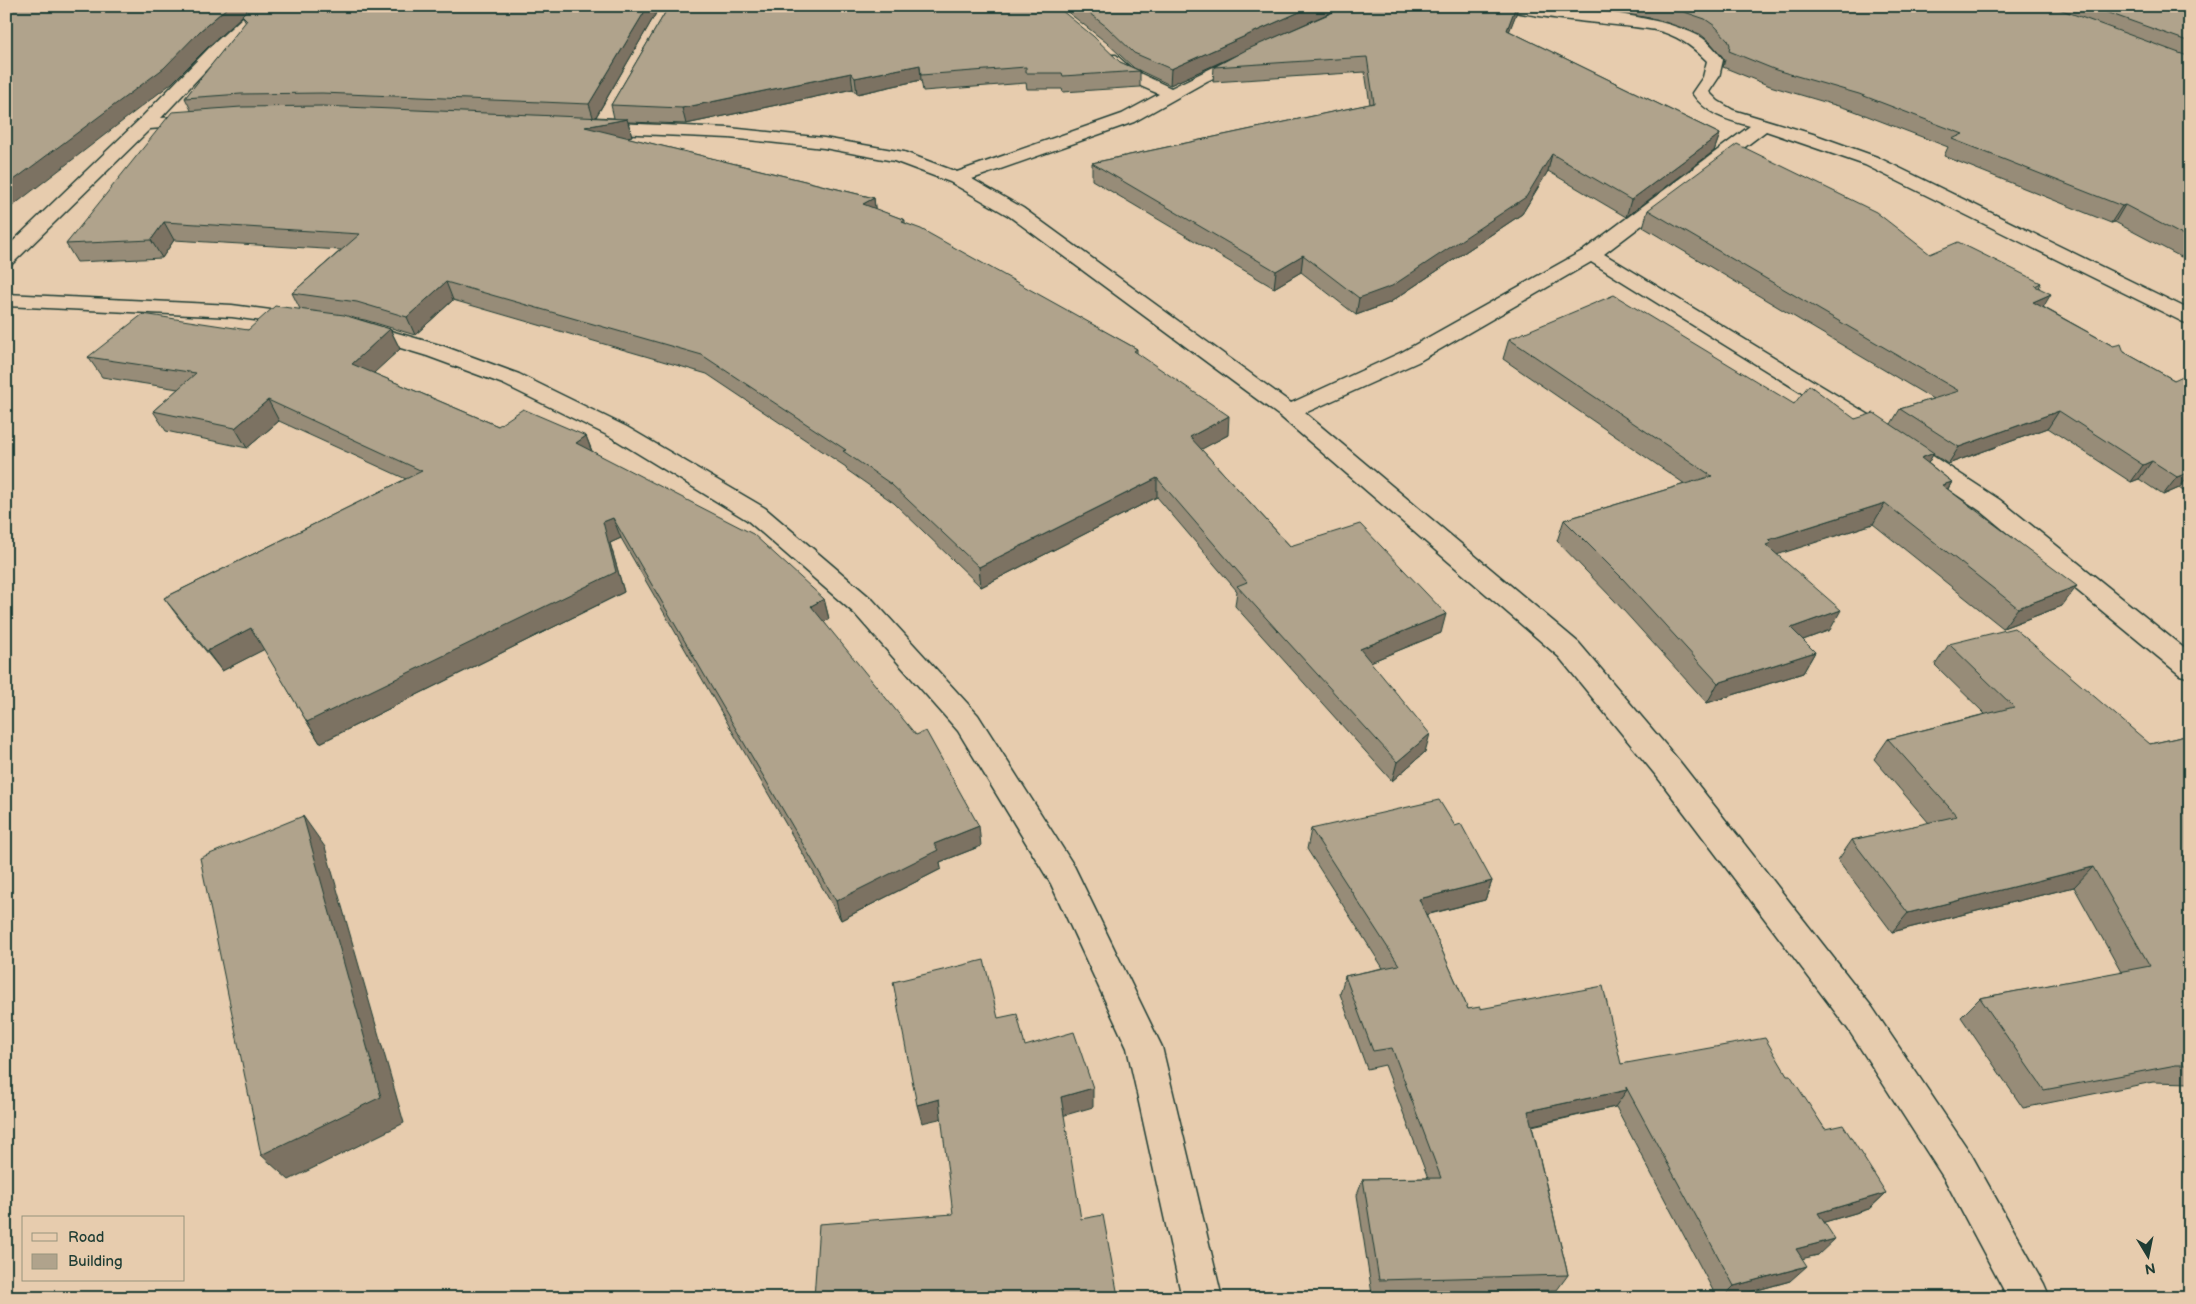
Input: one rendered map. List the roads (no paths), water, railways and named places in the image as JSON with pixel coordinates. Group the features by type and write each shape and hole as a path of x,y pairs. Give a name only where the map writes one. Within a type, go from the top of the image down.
{"street":[{"path":"6,259 145,124 215,51 264,6"},
{"path":"1508,6 1660,26 1695,40 1715,60 1711,77 1700,93 1712,105 1727,114 1807,138 1871,161 1935,190 2190,318"},
{"path":"1100,47 1127,74 1173,95"},
{"path":"957,178 1128,118 1201,78 1264,49"},
{"path":"601,127 610,111"},
{"path":"145,124 220,119"},
{"path":"1289,412 1410,357 1591,254 1763,125"},
{"path":"571,126 729,133 824,143 898,156 957,178 1016,212 1289,412 1561,643 1575,657 1675,778 1860,1018 1958,1167 2030,1298"},
{"path":"1591,254 1868,424 1991,506 2190,668"},
{"path":"6,300 232,311 357,327 435,351 511,378 620,432 756,514 864,607 968,723 1064,876 1144,1047 1202,1298"}]}
